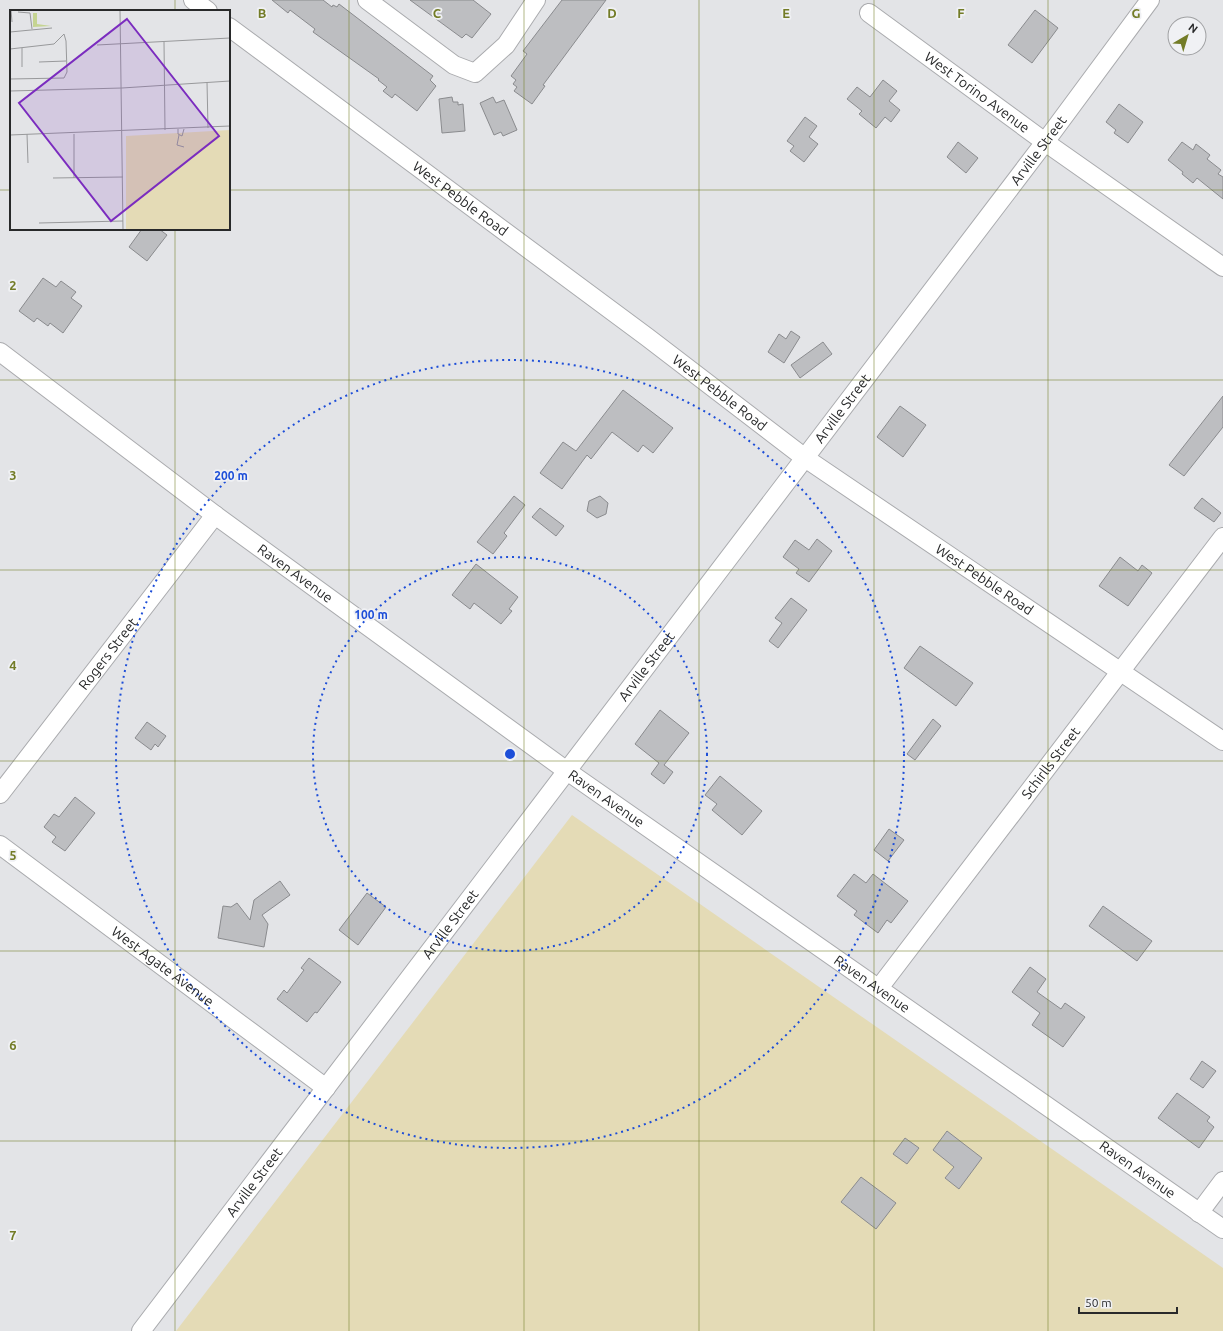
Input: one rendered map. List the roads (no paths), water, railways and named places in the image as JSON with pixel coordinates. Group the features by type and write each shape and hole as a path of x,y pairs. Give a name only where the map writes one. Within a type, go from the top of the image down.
{"street":[{"path":"193,0 207,10"},
{"path":"367,0 454,65 475,73 506,45 536,0"},
{"name":"Arville Street","path":"141,1331 1045,142 1150,0"},
{"name":"West Torino Avenue","path":"869,13 1045,142 1223,267"},
{"name":"West Pebble Road","path":"230,28 647,337 805,458 1223,741"},
{"name":"Raven Avenue","path":"0,352 216,515 567,771 1223,1229"},
{"name":"Rogers Street","path":"0,794 216,515"},
{"name":"Schirlls Street","path":"879,988 1223,537"},
{"name":"West Agate Avenue","path":"0,845 326,1088"},
{"path":"1199,1213 1223,1181"}]}
